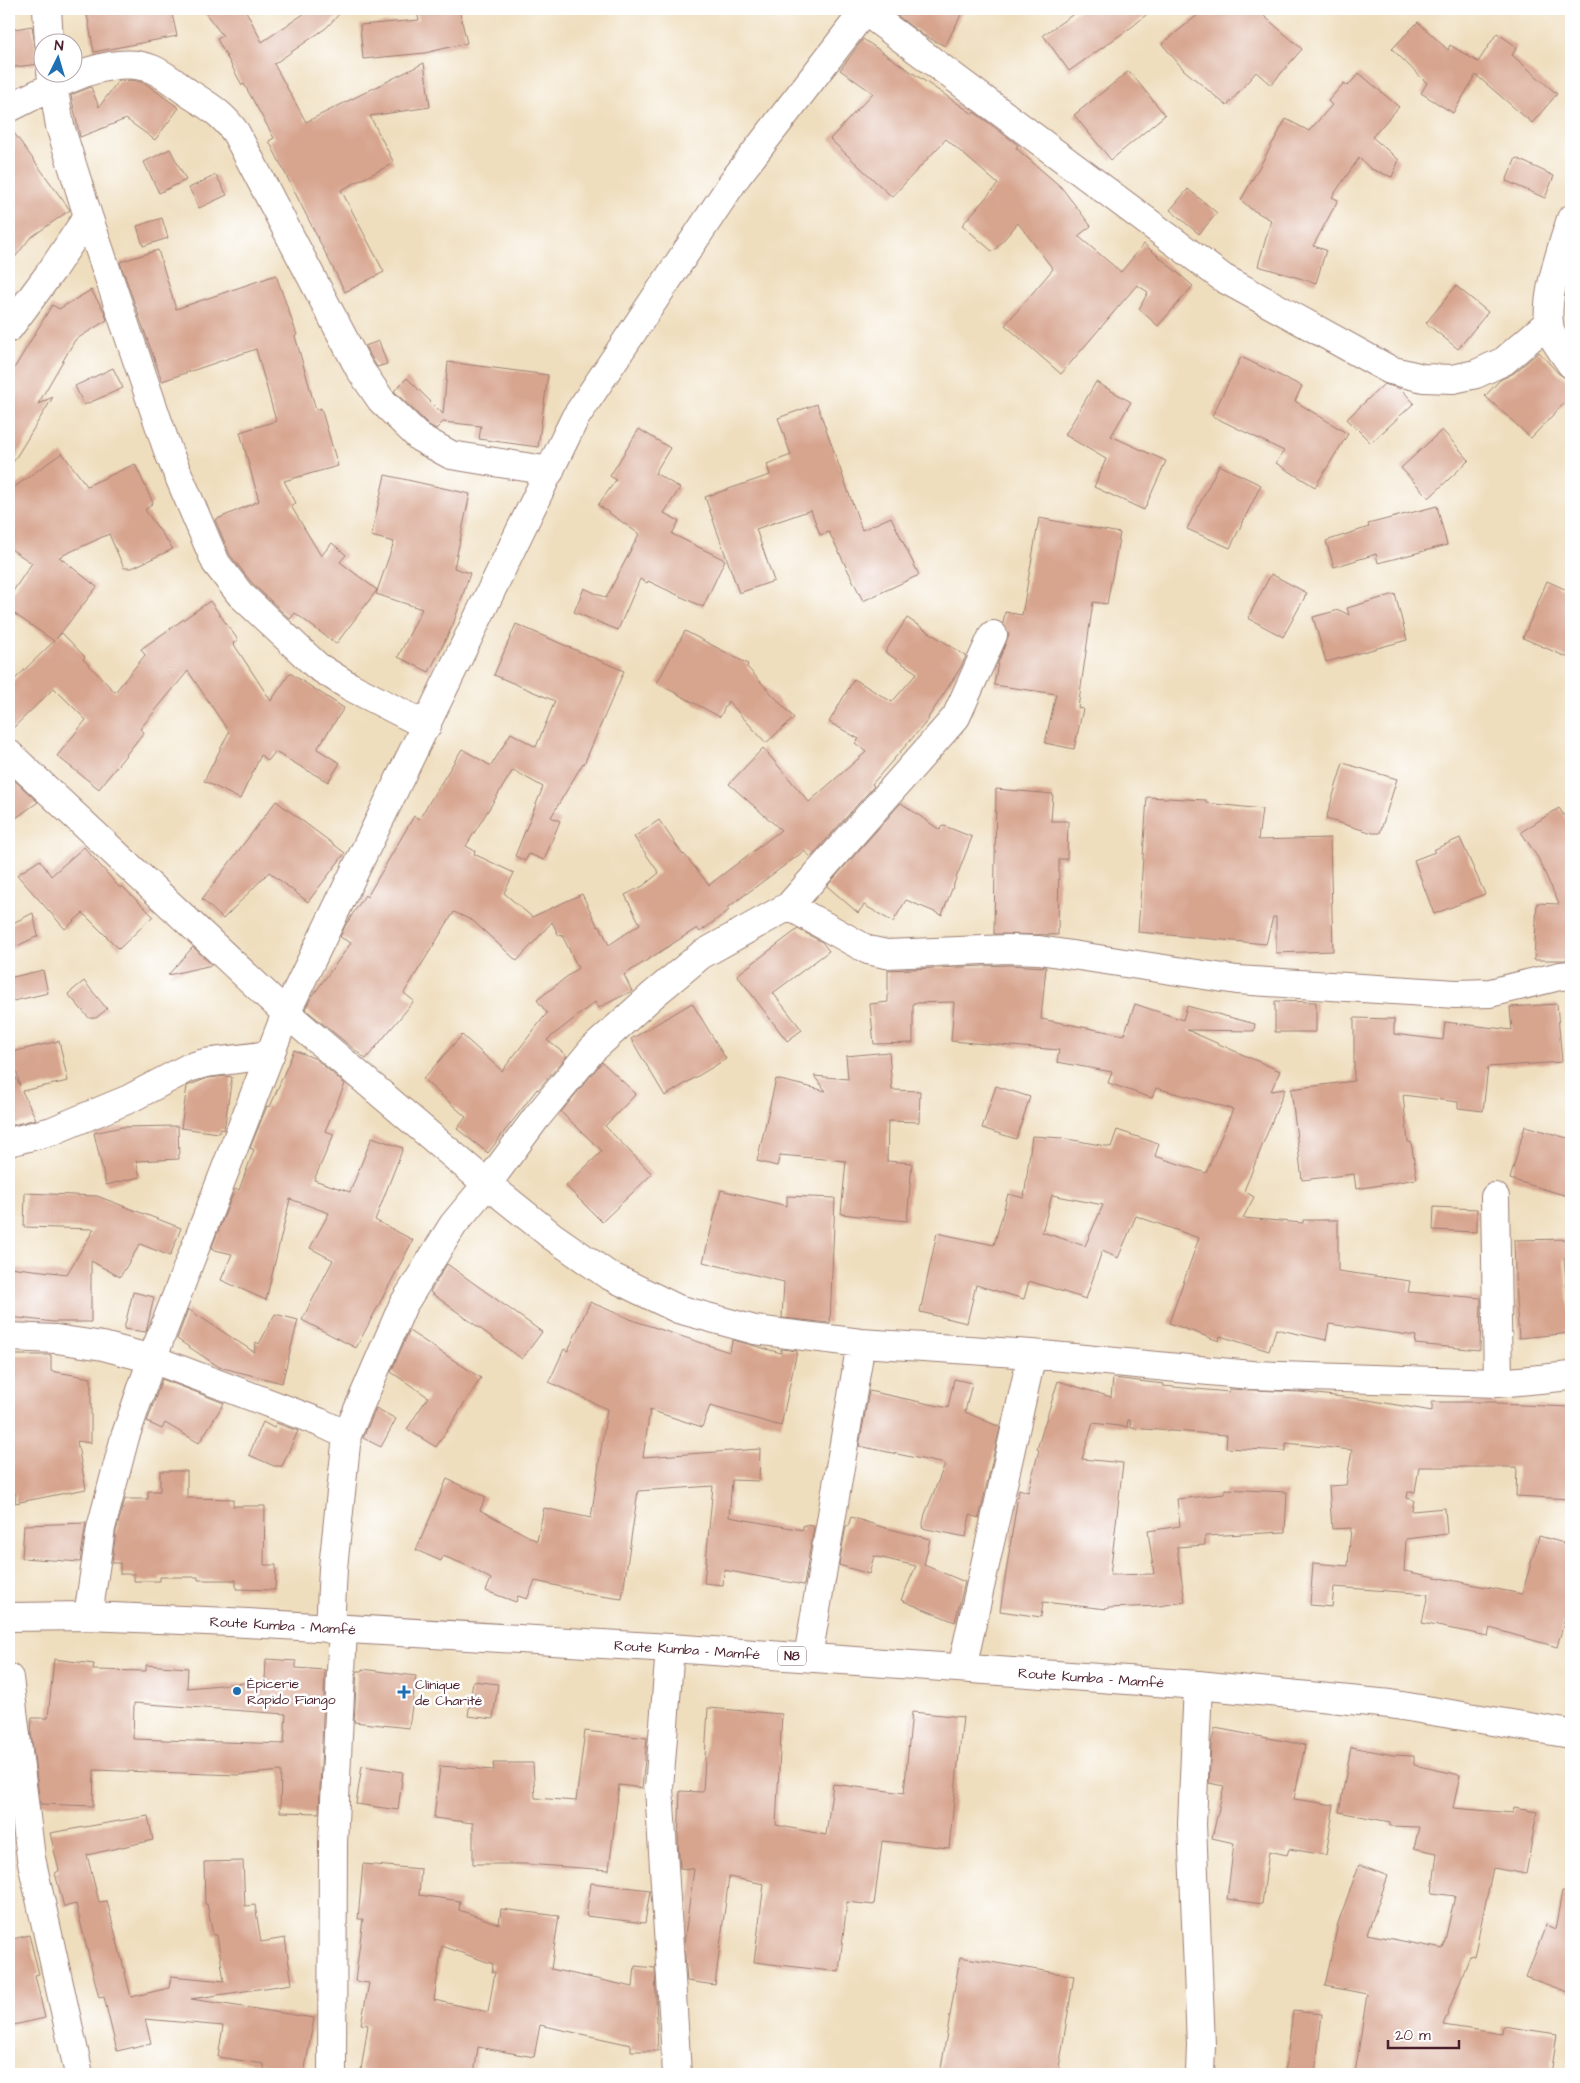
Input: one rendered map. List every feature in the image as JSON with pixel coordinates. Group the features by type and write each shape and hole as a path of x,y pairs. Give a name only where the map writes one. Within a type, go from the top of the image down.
{"main road":[{"path":"47,9 48,32"},
{"path":"88,1616 101,1528 125,1437 152,1359 286,1013 575,418 737,176 866,10 1223,278 1390,370 1423,378 1453,379 1476,374 1504,361 1549,322"},
{"path":"82,72 125,64 152,68 224,116 236,133 359,368 381,400 420,438 451,455 550,471"},
{"path":"9,108 48,82"},
{"path":"53,82 60,126 88,216 168,451 216,563 240,594 316,666 349,686 427,726"},
{"path":"9,328 52,270 88,216"},
{"path":"1571,219 1561,249 1548,306 1552,335 1571,364"},
{"path":"332,2074 333,1843 337,1629 333,1568 347,1435 403,1304 453,1224 487,1184 536,1118 592,1050 654,994 702,956 789,906 956,717 993,635"},
{"path":"9,754 286,1013 487,1184 552,1236 608,1275 678,1309 754,1330 861,1343 1032,1354 1251,1375 1498,1383 1571,1376"},
{"path":"789,906 868,950 886,954 1008,949 1039,950 1237,980 1456,994 1490,993 1571,975"},
{"path":"9,1142 52,1131 112,1106 188,1068 205,1063 270,1055"},
{"path":"1495,1197 1498,1383"},
{"path":"9,1337 56,1338 103,1346 152,1359 319,1422 347,1435"},
{"path":"808,1657 861,1343"},
{"path":"962,1668 1032,1354"},
{"name":"Route Kumba - Mamfé","path":"9,1618 88,1616 230,1622 670,1648 1198,1685 1390,1704 1571,1734"},
{"path":"670,1648 659,1788 677,2074"},
{"path":"9,1678 18,1832 78,2074"},
{"path":"1198,1685 1192,1824 1201,2045 1200,2074"}],"building":[{"path":"86,9 171,9 177,36 94,52"},
{"path":"202,9 245,9 262,42 311,9 344,9 326,28 274,64 306,122 424,63 430,107 370,116 394,163 341,190 384,272 345,292 269,141 274,138 217,39 223,36"},
{"path":"416,9 459,9 467,43 425,53 363,59 360,25 419,20"},
{"path":"888,9 964,9 945,46 923,35"},
{"path":"1081,9 1153,9 1133,26 1069,71 1043,35"},
{"path":"1205,9 1256,9 1302,49 1271,85 1256,72 1227,106 1184,70 1162,44"},
{"path":"1418,22 1448,50 1450,45 1478,62 1497,33 1517,47 1512,55 1557,94 1532,123 1476,75 1453,113 1421,93 1427,83 1392,49"},
{"path":"32,26 32,65 9,68 9,30"},
{"path":"863,39 973,114 974,112 1018,145 1016,148 1061,187 1091,226 1078,236 1121,272 1144,244 1193,286 1158,326 1139,309 1148,292 1137,285 1061,374 1005,325 1053,269 1018,223 993,252 962,225 998,184 946,139 892,197 830,139 873,93 840,70"},
{"path":"1129,71 1165,115 1111,160 1074,115"},
{"path":"1359,73 1399,107 1372,137 1399,160 1392,177 1371,169 1359,158 1332,197 1338,200 1313,246 1326,250 1316,283 1258,266 1271,220 1251,209 1241,200 1286,119 1309,131 1332,105 1328,101 1344,83 1348,86"},
{"path":"133,80 145,83 179,108 155,140 126,119 80,137 71,95 91,87 99,107 118,81"},
{"path":"9,126 70,210 30,238 9,265"},
{"path":"170,149 186,180 159,193 144,162"},
{"path":"1516,158 1554,176 1545,198 1506,181"},
{"path":"216,175 227,195 199,208 189,188"},
{"path":"1188,189 1217,213 1199,234 1170,210"},
{"path":"162,218 168,238 143,246 137,226"},
{"path":"158,250 176,309 276,275 297,335 295,336 316,410 321,408 338,466 284,481 296,503 291,506 321,556 332,543 346,555 340,562 377,590 336,644 295,613 290,619 252,583 230,555 215,520 259,501 240,432 276,421 256,349 162,381 120,262"},
{"path":"1456,286 1488,312 1458,349 1426,323"},
{"path":"91,290 104,311 107,320 75,340 38,404 53,397 9,469 9,377 52,305 59,309"},
{"path":"379,341 387,364 377,367 365,346"},
{"path":"1539,352 1558,373 1571,382 1571,396 1531,438 1485,396 1500,380 1514,373"},
{"path":"1241,357 1302,386 1295,401 1348,434 1315,487 1276,463 1284,451 1212,416"},
{"path":"448,362 548,375 538,447 479,439 481,426 443,422 436,429 429,425 394,391 407,378 443,414"},
{"path":"113,368 123,388 84,405 75,386"},
{"path":"1096,382 1131,402 1111,436 1166,461 1144,510 1094,487 1106,459 1065,435"},
{"path":"1384,384 1401,389 1414,403 1371,443 1347,419"},
{"path":"817,404 862,530 891,517 919,575 863,601 829,532 820,535 811,510 756,529 774,581 739,593 705,497 770,475 767,464 791,455 778,418"},
{"path":"639,429 670,448 655,473 680,488 664,513 679,521 672,534 725,560 703,607 640,579 618,630 574,612 584,588 606,598 639,534 598,505 616,480 610,476"},
{"path":"1442,430 1469,460 1429,498 1401,468"},
{"path":"62,453 87,486 135,464 153,503 145,510 173,549 132,568 124,568 109,534 59,557 97,587 56,639 62,633 85,657 83,659 115,692 145,655 141,649 210,601 238,640 233,643 271,701 290,673 344,708 317,749 340,763 328,782 275,752 268,761 261,755 240,799 204,781 229,732 188,671 140,729 144,732 99,789 57,756 86,720 54,688 9,732 9,685 54,641 9,610 9,597 32,563 9,548 9,491"},
{"path":"1219,465 1261,485 1230,548 1187,529"},
{"path":"385,475 470,494 454,568 470,573 453,625 429,672 398,657 422,609 376,594 394,542 371,536"},
{"path":"1437,506 1447,545 1378,563 1376,554 1334,567 1326,541 1369,527 1368,524"},
{"path":"1039,518 1120,533 1107,604 1093,602 1078,708 1083,709 1074,749 1045,743 1056,694 994,685 998,663 1009,634 1003,624 1005,612 1022,615"},
{"path":"1271,574 1307,593 1283,637 1248,618"},
{"path":"1547,581 1571,592 1571,659 1523,638"},
{"path":"1395,594 1407,640 1326,662 1313,617 1339,610 1349,615 1347,608"},
{"path":"907,618 966,656 929,719 872,784 874,786 811,857 804,851 727,908 729,910 700,932 697,928 624,975 632,991 598,1008 595,1002 547,1040 567,1056 537,1089 488,1153 457,1129 466,1117 423,1079 462,1035 502,1071 547,1013 537,1000 578,968 562,935 559,936 552,922 517,961 473,921 454,912 404,993 414,1001 366,1059 305,1009 351,943 340,937 345,926 365,895 367,897 414,816 419,819 462,749 491,766 511,733 536,747 555,701 494,675 516,624 624,671 584,764 551,817 560,821 544,860 529,854 525,861 515,856 543,787 513,770 466,846 475,851 474,854 514,873 504,893 532,917 582,894 609,945 640,924 625,895 643,886 659,873 634,837 659,820 683,855 709,885 781,830 729,784 763,748 809,802 866,752 855,743 859,739 829,722 854,679 892,702 917,673 885,652"},
{"path":"685,631 748,664 747,667 794,718 766,743 728,701 720,717 657,683"},
{"path":"1343,763 1397,779 1380,833 1373,833 1326,819"},
{"path":"9,775 38,802 9,823"},
{"path":"996,789 1053,794 1051,821 1068,821 1067,859 1059,859 1058,935 994,934"},
{"path":"1147,797 1206,800 1206,803 1262,809 1258,840 1330,838 1333,951 1276,953 1276,917 1273,917 1266,944 1138,932"},
{"path":"276,801 345,853 308,902 269,872 223,919 202,899"},
{"path":"901,803 940,830 942,825 972,837 942,915 906,900 893,922 864,905 858,913 827,886"},
{"path":"1559,808 1571,826 1571,930 1569,924 1567,960 1534,960 1537,903 1559,904 1538,858 1521,832"},
{"path":"1460,838 1485,894 1434,914 1414,860 1435,852 1433,850"},
{"path":"84,847 120,888 122,886 153,916 119,949 83,913 65,929 17,875 40,860 51,876"},
{"path":"33,913 38,936 9,950 9,925"},
{"path":"798,929 822,942 829,951 773,993 802,1030 787,1041 737,975"},
{"path":"193,947 212,965 168,975"},
{"path":"1008,965 1046,967 1041,1019 1124,1035 1135,1004 1183,1020 1187,1006 1255,1024 1254,1031 1187,1030 1280,1071 1271,1091 1285,1089 1244,1191 1254,1197 1243,1218 1303,1223 1303,1220 1338,1220 1338,1271 1410,1281 1408,1292 1481,1298 1480,1350 1415,1344 1416,1336 1329,1324 1326,1340 1276,1329 1269,1351 1220,1336 1219,1341 1169,1323 1199,1238 1136,1216 1118,1258 1102,1251 1086,1299 1029,1281 1024,1299 976,1285 967,1323 920,1312 937,1233 994,1245 1008,1194 1024,1198 1032,1136 1062,1138 1111,1147 1117,1130 1159,1144 1155,1156 1206,1173 1233,1109 1156,1088 1152,1098 1108,1083 1112,1072 1057,1062 1059,1050 951,1041 954,1002 913,1003 913,1043 874,1044 870,1004 888,1002 888,970","holes":["1052,1195 1103,1205 1085,1246 1042,1232"]},
{"path":"43,970 48,993 9,1002 9,978"},
{"path":"84,981 107,1009 96,1018 89,1018 68,994"},
{"path":"1275,1001 1316,1002 1316,1032 1275,1032"},
{"path":"692,1003 726,1059 665,1096 631,1039"},
{"path":"1557,1004 1562,1062 1488,1067 1483,1111 1458,1108 1458,1102 1403,1095 1408,1142 1411,1142 1417,1179 1356,1189 1354,1174 1302,1180 1291,1089 1354,1081 1354,1018 1394,1019 1394,1034 1443,1040 1445,1022 1512,1030 1510,1007"},
{"path":"59,1041 68,1081 22,1091 36,1119 9,1126 9,1065 20,1086 12,1052"},
{"path":"294,1050 316,1059 345,1084 325,1131 334,1134 314,1180 350,1192 372,1137 403,1148 375,1220 413,1240 356,1348 302,1320 333,1260 310,1248 329,1213 290,1199 266,1300 221,1280 232,1254 211,1249 235,1189 239,1190 254,1150 250,1148 267,1106 270,1107"},
{"path":"889,1052 892,1090 920,1091 919,1122 888,1121 887,1161 912,1163 907,1221 841,1214 846,1161 780,1155 777,1166 757,1161 776,1079 826,1091 814,1076 848,1079 846,1056"},
{"path":"602,1062 636,1094 605,1126 652,1174 602,1222 566,1186 602,1151 561,1112"},
{"path":"232,1077 224,1130 220,1129 219,1133 181,1128 187,1086 208,1078"},
{"path":"996,1086 1030,1097 1016,1139 982,1128"},
{"path":"178,1126 179,1159 136,1161 140,1177 106,1185 94,1133 122,1127"},
{"path":"1525,1126 1571,1139 1571,1197 1510,1179"},
{"path":"721,1190 787,1206 787,1196 835,1198 830,1323 782,1318 784,1282 703,1262"},
{"path":"25,1193 97,1196 181,1228 170,1256 140,1244 120,1277 91,1261 91,1322 54,1322 9,1317 9,1267 67,1274 94,1229 24,1227"},
{"path":"1434,1207 1477,1209 1477,1232 1433,1230"},
{"path":"1571,1239 1571,1257 1564,1259 1571,1333 1519,1338 1514,1240"},
{"path":"447,1264 542,1332 522,1359 430,1292"},
{"path":"133,1292 154,1297 146,1332 124,1329"},
{"path":"590,1302 635,1321 729,1352 733,1340 781,1353 781,1349 797,1351 781,1426 710,1406 702,1427 650,1410 643,1457 760,1449 759,1481 732,1480 729,1517 803,1530 803,1525 814,1526 804,1585 724,1570 723,1585 704,1583 713,1486 638,1491 622,1599 580,1593 580,1591 535,1581 527,1599 518,1596 516,1602 486,1591 491,1579 466,1565 443,1556 441,1561 416,1550 447,1479 486,1497 480,1510 537,1541 544,1508 591,1518 607,1409 549,1382 564,1349 568,1351"},
{"path":"188,1309 254,1352 256,1342 259,1344 275,1314 298,1320 282,1383 219,1367 177,1339"},
{"path":"409,1331 481,1378 436,1447 407,1429 428,1397 391,1372"},
{"path":"9,1355 51,1355 51,1371 91,1378 91,1443 77,1441 86,1489 15,1503 16,1494 9,1496"},
{"path":"1113,1378 1164,1384 1163,1386 1229,1392 1229,1389 1300,1392 1368,1400 1432,1411 1432,1402 1496,1402 1496,1404 1571,1407 1571,1499 1516,1496 1517,1467 1419,1467 1415,1492 1408,1492 1407,1498 1414,1500 1412,1511 1445,1508 1447,1534 1406,1539 1404,1571 1522,1594 1539,1536 1571,1545 1571,1598 1557,1647 1490,1628 1488,1636 1422,1623 1428,1594 1334,1587 1332,1607 1310,1605 1313,1563 1348,1566 1351,1528 1332,1529 1329,1486 1346,1485 1352,1450 1286,1443 1286,1451 1226,1448 1227,1435 1131,1428 1130,1420 1128,1420 1127,1427 1093,1423 1082,1459 1123,1463 1110,1575 1154,1574 1148,1531 1180,1526 1177,1499 1225,1494 1225,1489 1287,1492 1285,1532 1205,1536 1205,1545 1177,1547 1185,1602 1159,1606 1107,1609 1043,1602 1041,1617 1000,1611 1019,1489 1028,1492 1039,1450 1037,1449 1058,1381 1111,1397"},
{"path":"162,1379 224,1403 199,1443 165,1423 162,1429 147,1422"},
{"path":"954,1379 972,1383 965,1412 1000,1427 979,1518 970,1515 966,1537 922,1528 925,1514 945,1464 859,1446 869,1391 948,1408"},
{"path":"376,1408 396,1419 381,1447 363,1438"},
{"path":"263,1422 274,1428 276,1423 298,1431 282,1466 274,1466 249,1455"},
{"path":"160,1471 187,1471 187,1498 233,1499 233,1506 265,1506 264,1565 276,1565 275,1590 236,1589 236,1580 160,1577 160,1581 134,1581 134,1574 120,1574 120,1563 112,1563 116,1531 125,1499 148,1499 148,1491 160,1491"},
{"path":"851,1517 930,1539 924,1565 965,1582 955,1622 901,1600 916,1566 874,1556 869,1574 839,1565 846,1526 848,1526"},
{"path":"86,1523 80,1562 22,1558 24,1525"},
{"path":"54,1659 94,1664 93,1670 146,1671 146,1665 188,1668 187,1688 265,1681 266,1659 296,1661 296,1668 325,1670 319,1813 280,1812 281,1771 239,1775 94,1770 93,1806 40,1804 31,1733 32,1718 48,1718","holes":["134,1703 286,1714 284,1744 133,1739"]},
{"path":"362,1669 416,1676 409,1728 354,1722 357,1671 362,1671"},
{"path":"473,1681 498,1684 493,1719 468,1716"},
{"path":"708,1708 782,1714 776,1825 826,1835 833,1784 904,1793 912,1712 963,1717 949,1848 882,1841 874,1905 847,1902 839,1972 754,1962 764,1884 729,1877 715,1985 687,1981 684,1943 694,1869 680,1868 678,1844 680,1791 703,1792"},
{"path":"1215,1728 1305,1745 1294,1799 1334,1805 1326,1855 1289,1849 1287,1855 1269,1851 1262,1904 1227,1899 1234,1843 1212,1838 1224,1786 1209,1783 1211,1744"},
{"path":"585,1731 647,1738 642,1788 619,1785 609,1870 525,1864 473,1864 473,1823 434,1818 440,1766 494,1770 493,1763 533,1763 535,1798 576,1801"},
{"path":"1351,1747 1393,1755 1414,1756 1414,1765 1460,1775 1453,1808 1513,1813 1514,1808 1537,1812 1526,1874 1493,1868 1474,1957 1470,1956 1443,2025 1502,2034 1503,2026 1557,2034 1551,2074 1355,2074 1367,1994 1325,1986 1338,1923 1359,1865 1388,1876 1367,1934 1443,1949 1455,1896 1432,1893 1437,1853 1414,1848 1419,1827 1390,1826 1390,1822 1339,1812"},
{"path":"362,1766 403,1772 398,1810 356,1804"},
{"path":"148,1816 153,1840 87,1855 99,1902 107,1901 131,1997 169,1988 171,1976 224,1981 217,1935 213,1935 207,1904 205,1904 204,1862 243,1861 245,1906 255,1905 261,1942 285,1938 292,1984 191,1999 314,2018 304,2074 264,2074 264,2064 218,2057 223,2026 145,2019 151,2043 117,2051 104,1997 99,1998 76,1904 64,1907 55,1873 59,1871 50,1833"},
{"path":"363,1864 421,1869 419,1895 460,1901 459,1910 499,1924 501,1909 559,1916 551,1969 633,1987 635,1966 655,1968 658,2051 631,2051 631,2045 540,2025 534,2057 478,2047 474,2074 390,2074 361,2070 368,2025 361,2024 369,1983 355,1981 363,1919 358,1919","holes":["442,1946 493,1964 492,1972 495,1972 488,2012 434,2000"]},
{"path":"591,1883 650,1890 645,1923 586,1916"},
{"path":"1562,1892 1571,1893 1571,1993 1526,1977 1546,1925 1555,1929"},
{"path":"29,1935 39,1974 35,1975 45,2018 9,2026 9,1940"},
{"path":"960,1957 1074,1976 1058,2074 940,2074"},
{"path":"1293,2011 1322,2014 1315,2074 1285,2074"}],"place":[{"name":"Épicerie Rapido Fiango","path":"237,1691"},
{"name":"Clinique de Charité","path":"404,1692"}]}
